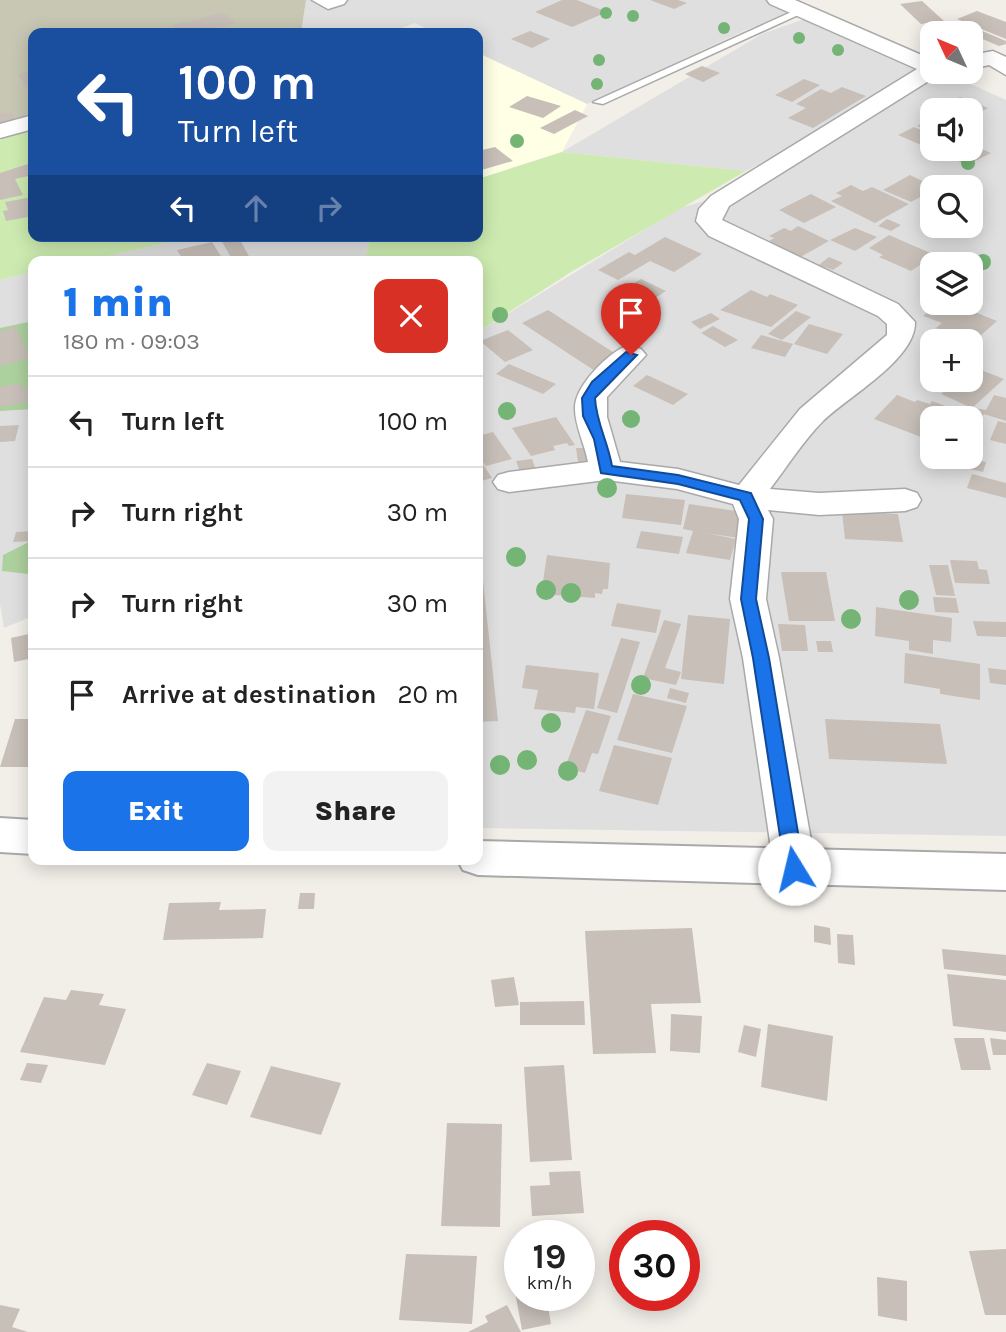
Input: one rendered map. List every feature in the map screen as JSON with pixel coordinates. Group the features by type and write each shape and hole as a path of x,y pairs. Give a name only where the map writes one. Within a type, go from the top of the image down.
{"street":[{"path":"321,0 328,3 337,0"},
{"path":"777,0 920,63"},
{"path":"746,497 811,416 895,345 901,335 901,322 888,310 718,230 709,222 712,209 920,76"},
{"path":"0,131 28,123"},
{"path":"606,470 600,439 589,416 588,398 597,385 631,355"},
{"path":"509,482 606,470 678,479 746,497 818,505 905,500"},
{"path":"746,497 756,519 748,599 761,658 794,869"},
{"path":"0,835 28,837"},
{"path":"483,859 794,869 1006,872"}],"lane":[{"path":"599,103 802,10"}],"shaded area":[{"path":"0,0 306,0 302,28 28,28 28,121 0,128"},
{"path":"306,0 775,0 799,10 748,29 587,104 483,55 483,28 426,28 415,23 402,28 302,28"},
{"path":"813,16 920,66 920,84 971,84 1006,100 1006,836 483,828 483,329 680,208 724,195 852,115 746,171 562,152 762,34"},
{"path":"483,55 587,104 562,152 483,177"},
{"path":"170,242 369,242 366,256 108,256"},
{"path":"28,273 28,618 4,628 0,604 0,280"}],"green space":[{"path":"28,128 28,242 170,242 108,256 28,256 28,273 0,280 0,141 8,133"},
{"path":"562,152 746,171 571,272 483,329 483,256 366,256 369,242 483,242 483,177"},
{"path":"28,322 28,409 0,411 0,328"},
{"path":"28,542 28,574 2,571 3,555"}],"building":[{"path":"562,0 577,0 607,12 572,27 535,12"},
{"path":"650,0 678,0 687,3 674,9"},
{"path":"922,1 944,21 920,23 900,4"},
{"path":"977,11 1006,22 1006,39 984,30 984,21 957,19"},
{"path":"223,13 235,23 215,28 176,28 173,25"},
{"path":"530,31 550,39 532,48 511,39"},
{"path":"984,32 1006,41 1006,44 999,46 984,40"},
{"path":"702,66 720,73 703,82 685,74"},
{"path":"28,71 28,85 26,86 18,75"},
{"path":"804,79 820,85 792,102 775,95"},
{"path":"842,87 866,96 813,128 788,118 806,108 796,104 821,89 831,93"},
{"path":"527,96 561,106 543,118 509,107"},
{"path":"575,110 588,116 554,134 540,128"},
{"path":"12,112 16,122 0,125 0,114"},
{"path":"914,127 920,130 920,145 898,135"},
{"path":"495,147 513,161 483,170 483,150"},
{"path":"958,161 975,161 967,165"},
{"path":"28,164 28,176 15,179 23,195 0,200 0,173"},
{"path":"910,175 920,180 920,197 911,202 883,190"},
{"path":"851,185 863,191 872,187 909,204 875,223 831,201 842,196 836,193"},
{"path":"811,194 836,207 804,223 779,210"},
{"path":"28,198 28,217 6,221 3,211 8,210 5,202"},
{"path":"887,219 901,225 891,231 878,226"},
{"path":"798,226 829,241 795,260 763,245 774,238 769,236 784,228 791,231"},
{"path":"855,228 877,237 855,251 830,240"},
{"path":"889,235 928,252 920,252 920,265 911,271 879,257 883,255 869,248"},
{"path":"665,237 702,254 674,272 650,261 618,280 598,270 629,252 635,255"},
{"path":"212,242 221,256 181,256 177,250"},
{"path":"222,242 241,242 249,256 230,256"},
{"path":"829,257 843,263 833,270 819,265"},
{"path":"641,279 666,291 630,314 605,301"},
{"path":"751,290 798,305 771,327 720,310"},
{"path":"548,310 622,358 595,371 522,323"},
{"path":"796,311 811,317 782,340 768,334"},
{"path":"711,313 720,319 700,329 691,322"},
{"path":"982,315 997,321 983,333 983,329 939,329 936,328 942,323 923,316"},
{"path":"809,324 843,334 827,354 794,344"},
{"path":"713,326 738,340 725,347 701,333"},
{"path":"16,327 28,359 0,366 0,331"},
{"path":"508,330 533,350 505,362 483,344 483,340"},
{"path":"761,335 793,344 785,357 751,348"},
{"path":"509,364 556,384 543,394 496,374"},
{"path":"983,371 1004,379 974,406 968,406 941,394 983,392"},
{"path":"647,375 688,394 673,405 633,386"},
{"path":"21,383 22,388 28,387 28,402 0,407 0,387"},
{"path":"897,395 915,402 917,400 930,404 932,401 945,406 920,406 920,437 874,419"},
{"path":"994,395 1006,398 1006,421 984,414 983,416 983,410 986,410"},
{"path":"556,417 575,445 569,446 567,443 553,446 555,450 531,456 512,428"},
{"path":"998,421 1006,423 1006,444 990,440"},
{"path":"19,425 15,441 0,442 0,426"},
{"path":"493,432 512,459 486,466 483,463 483,435"},
{"path":"576,448 594,448 596,461 578,462"},
{"path":"532,459 536,470 520,472 516,461"},
{"path":"983,461 986,462 983,472 970,469 983,469"},
{"path":"483,464 492,478 483,481"},
{"path":"972,474 1006,483 1006,498 967,488"},
{"path":"626,494 685,500 681,525 622,518"},
{"path":"689,504 743,512 738,538 706,533 736,539 730,560 686,553 693,531 683,529"},
{"path":"842,512 898,514 903,542 845,539"},
{"path":"28,531 28,541 13,542 16,532"},
{"path":"641,531 683,537 679,554 636,548"},
{"path":"547,555 610,563 608,589 603,589 602,594 595,593 595,598 541,594"},
{"path":"950,560 977,561 979,569 987,570 990,584 955,583"},
{"path":"929,565 948,565 955,596 936,595"},
{"path":"781,572 826,572 835,621 789,621"},
{"path":"483,581 498,721 483,722"},
{"path":"933,597 956,598 959,613 935,612"},
{"path":"617,603 661,610 656,633 611,626"},
{"path":"876,607 952,618 951,642 933,640 933,654 909,650 909,641 875,636"},
{"path":"688,615 730,619 724,684 681,679"},
{"path":"664,620 681,624 665,668 681,672 676,685 643,678"},
{"path":"973,621 1006,622 1006,637 977,636"},
{"path":"778,624 805,625 808,651 782,651"},
{"path":"28,634 28,659 14,662 11,638"},
{"path":"621,638 640,642 617,713 597,708"},
{"path":"816,641 831,641 833,652 818,652"},
{"path":"905,653 980,664 980,700 940,694 940,689 904,683"},
{"path":"526,665 599,673 594,709 576,707 575,713 534,709 538,690 522,688"},
{"path":"988,668 1006,670 1006,685 990,683"},
{"path":"670,688 689,693 686,703 667,698"},
{"path":"633,694 687,706 672,753 617,740"},
{"path":"586,710 611,716 598,754 592,753 585,773 565,768"},
{"path":"15,719 28,719 28,767 0,767"},
{"path":"825,719 940,724 947,764 829,759"},
{"path":"614,745 672,758 658,805 599,791"},
{"path":"300,893 315,893 314,909 298,909"},
{"path":"221,902 219,910 266,909 263,938 163,940 169,903"},
{"path":"814,925 830,928 831,945 814,942"},
{"path":"692,928 701,1003 651,1004 656,1053 593,1054 585,931"},
{"path":"837,934 853,935 855,965 838,963"},
{"path":"942,949 1006,955 1006,976 944,969"},
{"path":"947,974 1006,980 1006,1032 953,1026"},
{"path":"514,977 519,1005 495,1007 491,980"},
{"path":"71,990 104,994 99,1005 126,1009 105,1065 20,1052 44,997 66,1000"},
{"path":"584,1001 585,1025 520,1025 520,1002"},
{"path":"671,1014 702,1016 700,1053 670,1051"},
{"path":"768,1024 833,1036 827,1101 761,1087"},
{"path":"744,1025 761,1029 756,1057 738,1052"},
{"path":"954,1038 984,1038 991,1070 961,1070"},
{"path":"990,1038 1006,1040 1006,1055 993,1055"},
{"path":"27,1063 48,1065 41,1083 20,1080"},
{"path":"207,1063 241,1071 227,1105 192,1095"},
{"path":"564,1065 572,1160 530,1162 524,1067"},
{"path":"271,1066 341,1083 321,1135 250,1117"},
{"path":"447,1123 502,1124 500,1227 441,1226"},
{"path":"580,1171 584,1213 532,1216 530,1186 550,1185 549,1172"},
{"path":"1006,1249 1006,1315 985,1315 969,1251"},
{"path":"406,1254 477,1256 472,1324 399,1320"},
{"path":"877,1277 907,1281 907,1321 878,1316"},
{"path":"0,1305 20,1309 12,1327 28,1332 0,1332"},
{"path":"504,1306 504,1311 510,1311 521,1332 468,1332 488,1322 485,1316"},
{"path":"518,1311 549,1311 551,1324 522,1330"}],"route":[{"path":"631,355 597,385 588,398 589,416 600,439 606,470 678,479 746,497 756,519 748,599 761,658 794,869"}]}
